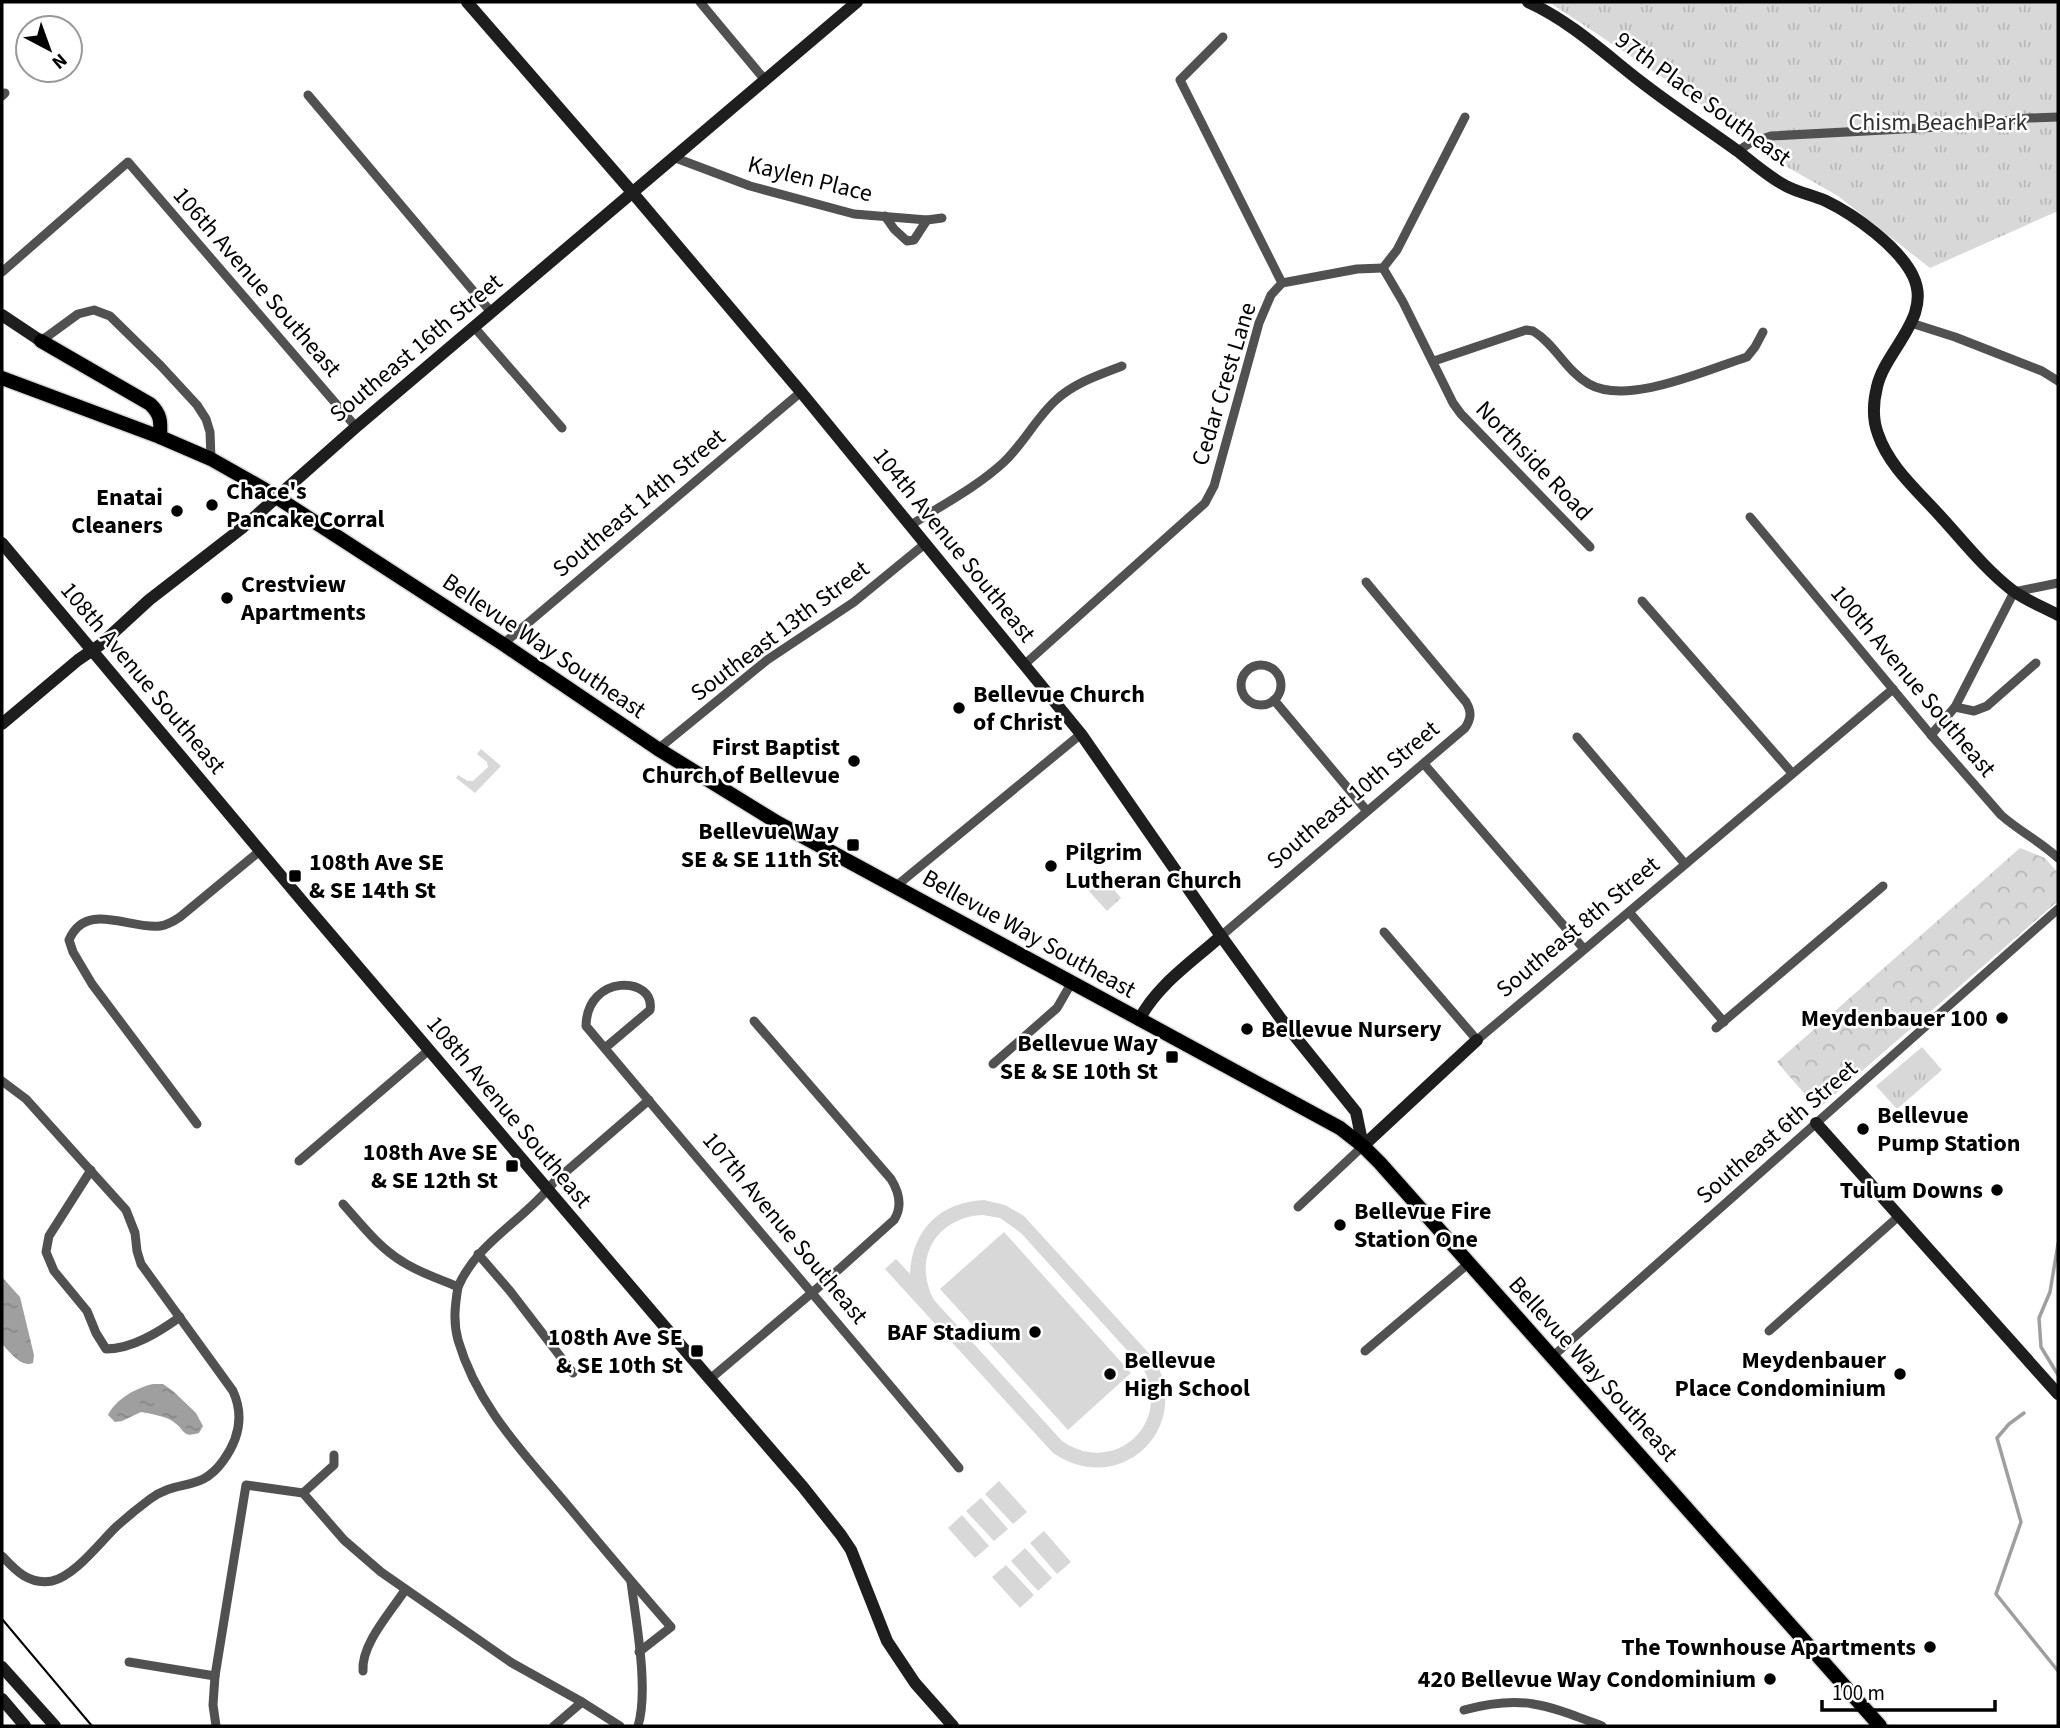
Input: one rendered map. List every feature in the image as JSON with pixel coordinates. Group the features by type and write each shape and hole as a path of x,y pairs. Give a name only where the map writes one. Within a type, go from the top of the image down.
{"main road":[{"path":"41,341 150,404 161,421 160,437"},
{"name":"Bellevue Way Southeast","path":"2,378 211,459 277,497 503,644 657,749 778,823 1340,1128 1363,1146 1469,1263 1880,1726"}],"street":[{"name":"104th Avenue Southeast","path":"467,2 801,392 1081,734 1281,1019 1356,1112 1363,1146"},
{"path":"700,2 765,80"},
{"name":"Southeast 16th Street","path":"2,724 168,585 242,528 356,426 857,2"},
{"name":"97th Place Southeast","path":"1528,2 1569,25 1671,105 1769,176 1786,186 1827,201 1855,219 1895,252 1907,265 1917,289 1916,310 1911,323"},
{"name":"Cedar Crest Lane","path":"1025,664 1205,503 1214,486 1259,323 1271,295 1282,284 1180,80 1223,37"},
{"path":"308,95 491,312"},
{"path":"1282,284 1357,269 1383,268 1397,250 1465,117"},
{"path":"1738,151 1750,143 1771,136 1959,126 2058,117"},
{"name":"Kaylen Place","path":"673,157 750,186 854,214 927,220 942,218"},
{"name":"106th Avenue Southeast","path":"2,272 128,162 356,426"},
{"path":"885,216 907,241 914,240 927,220"},
{"name":"Northside Road","path":"1383,268 1461,414 1590,547"},
{"path":"2,315 41,341 78,314 94,310 110,316 197,405 210,432 211,459"},
{"path":"2058,372 2042,370 1911,323 1882,369 1877,384 1873,418 1882,446 1904,475 1975,554 2014,592 2058,615"},
{"path":"474,327 562,428"},
{"path":"1434,361 1526,330 1534,331 1589,384 1619,392 1634,391 1747,357 1763,332"},
{"path":"911,526 991,473 1015,450 1044,413 1066,391 1122,366"},
{"path":"2042,370 2058,382"},
{"name":"Southeast 14th Street","path":"503,644 801,392"},
{"name":"100th Avenue Southeast","path":"1750,517 2001,815 2058,858"},
{"name":"108th Avenue Southeast","path":"2,543 429,1050 803,1487 841,1535 857,1562 887,1641 915,1683 953,1726"},
{"name":"Southeast 13th Street","path":"657,749 767,660 854,602 926,543"},
{"name":"Southeast 10th Street","path":"1139,1020 1157,992 1465,728 1471,716 1466,702 1366,582"},
{"path":"2014,592 2058,583"},
{"path":"1931,735 1955,708 2014,592"},
{"path":"1642,601 1792,773"},
{"path":"1955,708 1974,711 1987,706 2036,663"},
{"path":"1262,664 1276,671 1281,686 1274,700 1260,705 1245,699 1240,684 1247,670 1262,664"},
{"name":"Southeast 8th Street","path":"1298,1208 1477,1040 1893,689"},
{"path":"1274,700 1367,811"},
{"path":"895,887 1081,734"},
{"path":"1577,737 1685,864"},
{"path":"1423,764 1584,949"},
{"path":"197,1124 92,984 69,940 77,927 97,919 109,918 147,926 163,926 180,917 261,850"},
{"path":"1629,912 1720,1025 1883,886"},
{"name":"Southeast 6th Street","path":"1552,1357 2058,909"},
{"path":"1384,932 1477,1040"},
{"path":"993,1064 1057,1007 1072,982"},
{"name":"107th Avenue Southeast","path":"605,1048 650,1010 649,1000 635,987 626,984 606,990 595,998 589,1008 586,1026 959,1468"},
{"path":"710,1379 894,1220 900,1203 891,1179 754,1021"},
{"path":"299,1161 429,1050"},
{"path":"2,1081 26,1099 126,1210 135,1233 136,1251 141,1264 233,1391 239,1406 238,1432 224,1460 205,1479 169,1487 157,1493 71,1570 54,1580 38,1582 16,1570 2,1556"},
{"path":"639,1652 671,1627 488,1408 472,1379 455,1324 458,1287 464,1272 478,1254 534,1205 554,1182 649,1100"},
{"path":"1816,1123 2058,1394"},
{"path":"91,1170 49,1236 46,1252 54,1271 87,1311 106,1349 116,1349 148,1338 180,1317"},
{"path":"343,1204 378,1242 400,1261 458,1287"},
{"path":"1769,1331 1899,1216"},
{"path":"478,1254 510,1291 573,1374"},
{"path":"1365,1351 1469,1263"},
{"path":"303,1493 334,1465 334,1455"},
{"path":"216,1726 213,1706 215,1676 246,1485 303,1493 344,1540 405,1590 512,1663 620,1726"},
{"path":"631,1581 639,1652 641,1710 638,1726"},
{"path":"363,1671 366,1649 405,1590"},
{"path":"129,1662 215,1676"},
{"path":"2,1667 55,1726"},
{"path":"2,1699 25,1726"},
{"path":"1464,1710 1508,1701 1525,1702 1555,1709 1602,1726"},
{"path":"554,1726 582,1702"}],"green space":[{"name":"Chism Beach Park","path":"1549,2 2058,2 2058,211 1930,268 1838,196 1782,164 1677,87"},
{"path":"481,749 501,766 475,793 456,778 458,775 473,781 488,767 487,762 477,754"},
{"path":"2020,848 2045,858 2058,873 2058,901 1818,1109 1777,1062"},
{"path":"1102,876 1121,898 1107,911 1087,889"},
{"path":"1922,1047 1942,1070 1897,1109 1876,1086"},
{"path":"984,1200 1005,1205 1024,1216 1155,1360 1164,1386 1164,1410 1157,1432 1143,1450 1124,1462 1102,1467 1078,1465 1053,1453 885,1269 896,1259 910,1274 916,1244 931,1221 954,1206","holes":["983,1215 1000,1218 1021,1233 1143,1368 1150,1389 1150,1408 1144,1425 1133,1439 1118,1448 1101,1453 1082,1450 1062,1441 934,1300 928,1285 927,1256 941,1232 952,1223 966,1218"]},
{"path":"1004,1232 1131,1373 1068,1430 940,1289"},
{"path":"999,1481 1027,1512 1013,1524 985,1494"},
{"path":"981,1498 1008,1529 994,1541 966,1511"},
{"path":"962,1515 989,1546 975,1558 948,1528"},
{"path":"1044,1531 1071,1562 1057,1574 1030,1543"},
{"path":"1025,1548 1052,1578 1038,1591 1011,1561"},
{"path":"1006,1565 1034,1595 1020,1608 992,1577"}],"water":[{"path":"2,1277 20,1297 34,1355 33,1363 20,1361 2,1344"},
{"path":"153,1384 163,1384 196,1413 203,1426 199,1433 187,1434 172,1421 141,1412 115,1422 108,1415 127,1395"}],"waterway":[{"path":"2058,1244 2050,1292 2039,1318 2041,1347 2058,1375"},
{"path":"2024,1413 2009,1424 1997,1438 2021,1522 1996,1594 2058,1671"}],"tram line":[{"path":"2,1619 92,1726"}],"place":[{"name":"Chace's Pancake Corral","path":"212,505"},
{"name":"Enatai Cleaners","path":"177,511"},
{"name":"Crestview Apartments","path":"227,598"},
{"name":"Bellevue Church of Christ","path":"959,708"},
{"name":"First Baptist Church of Bellevue","path":"854,761"},
{"name":"Bellevue Way SE & SE 11th St","path":"853,845"},
{"name":"Pilgrim Lutheran Church","path":"1051,866"},
{"name":"108th Ave SE & SE 14th St","path":"295,876"},
{"name":"Meydenbauer 100","path":"2002,1018"},
{"name":"Bellevue Nursery","path":"1247,1029"},
{"name":"Bellevue Way SE & SE 10th St","path":"1172,1057"},
{"name":"Bellevue Pump Station","path":"1863,1129"},
{"name":"108th Ave SE & SE 12th St","path":"512,1166"},
{"name":"Tulum Downs","path":"1997,1190"},
{"name":"Bellevue Fire Station One","path":"1340,1225"},
{"name":"BAF Stadium","path":"1035,1332"},
{"name":"108th Ave SE & SE 10th St","path":"697,1351"},
{"name":"Bellevue High School","path":"1110,1374"},
{"name":"Meydenbauer Place Condominium","path":"1900,1374"},
{"name":"The Townhouse Apartments","path":"1930,1647"},
{"name":"420 Bellevue Way Condominium","path":"1770,1679"}]}
